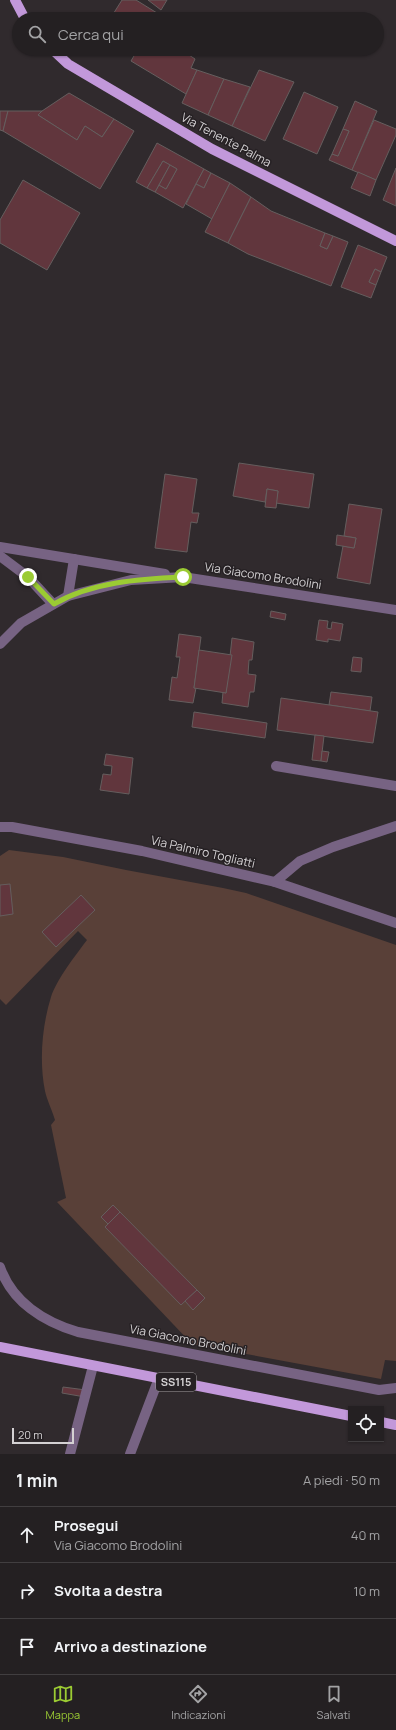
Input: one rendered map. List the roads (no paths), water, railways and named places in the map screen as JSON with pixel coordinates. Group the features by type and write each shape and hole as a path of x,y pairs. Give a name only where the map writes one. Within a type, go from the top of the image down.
{"main road":[{"path":"15,0 21,12"},
{"name":"Via Tenente Palma","path":"59,56 68,64 212,149 396,242"},
{"name":"SS115","path":"0,1347 348,1415"},
{"path":"384,1423 396,1425"}],"street":[{"path":"0,547 183,577"},
{"path":"0,556 28,577 54,604"},
{"path":"68,596 74,559"},
{"name":"Via Giacomo Brodolini","path":"0,644 22,623 68,596 131,580 183,577 396,610"},
{"path":"276,766 396,786"},
{"path":"275,882 300,861 333,847 396,826"},
{"name":"Via Palmiro Togliatti","path":"0,827 12,827 142,851 275,882 396,922"},
{"name":"Via Giacomo Brodolini","path":"0,1267 9,1285 19,1298 32,1310 46,1320 78,1332 379,1390 396,1388"},
{"path":"70,1454 93,1366"},
{"path":"130,1454 159,1378"}]}
